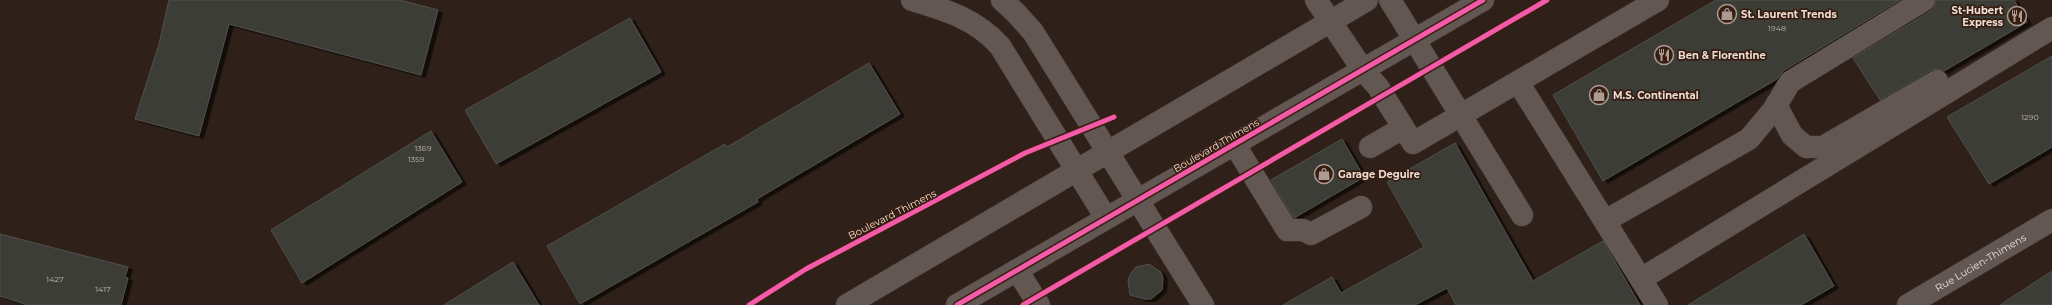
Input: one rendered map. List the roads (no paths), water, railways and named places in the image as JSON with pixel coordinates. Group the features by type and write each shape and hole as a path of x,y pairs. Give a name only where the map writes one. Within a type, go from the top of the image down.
{"street":[{"path":"912,0 966,18 992,37 1009,59 1106,218"},
{"path":"1002,0 1033,32 1203,305"},
{"path":"1316,0 1332,21 1363,70 1378,87 1412,143 1658,0"},
{"path":"847,305 1077,172 1367,0"},
{"path":"1390,0 1522,215"},
{"name":"Boulevard Thimens","path":"957,305 1483,0"},
{"path":"1605,221 1749,139 1776,105 1790,82 1924,0"},
{"path":"1641,280 2052,28"},
{"path":"1776,105 1792,136 1806,148 1823,147 1970,62 2002,58"},
{"path":"1518,82 1657,305"},
{"path":"1370,147 1403,128"},
{"path":"1235,145 1286,230 1302,230 1311,234 1361,207"},
{"name":"Rue Lucien-Thimens","path":"1908,305 2052,220"},
{"path":"1017,270 1039,305"}],"place":[{"name":"St. Laurent Trends","path":"1727,14"},
{"name":"St-Hubert Express","path":"2017,16"},
{"name":"Ben & Florentine","path":"1664,55"},
{"name":"M.S. Continental","path":"1599,95"},
{"name":"Garage Deguire","path":"1324,174"}]}
